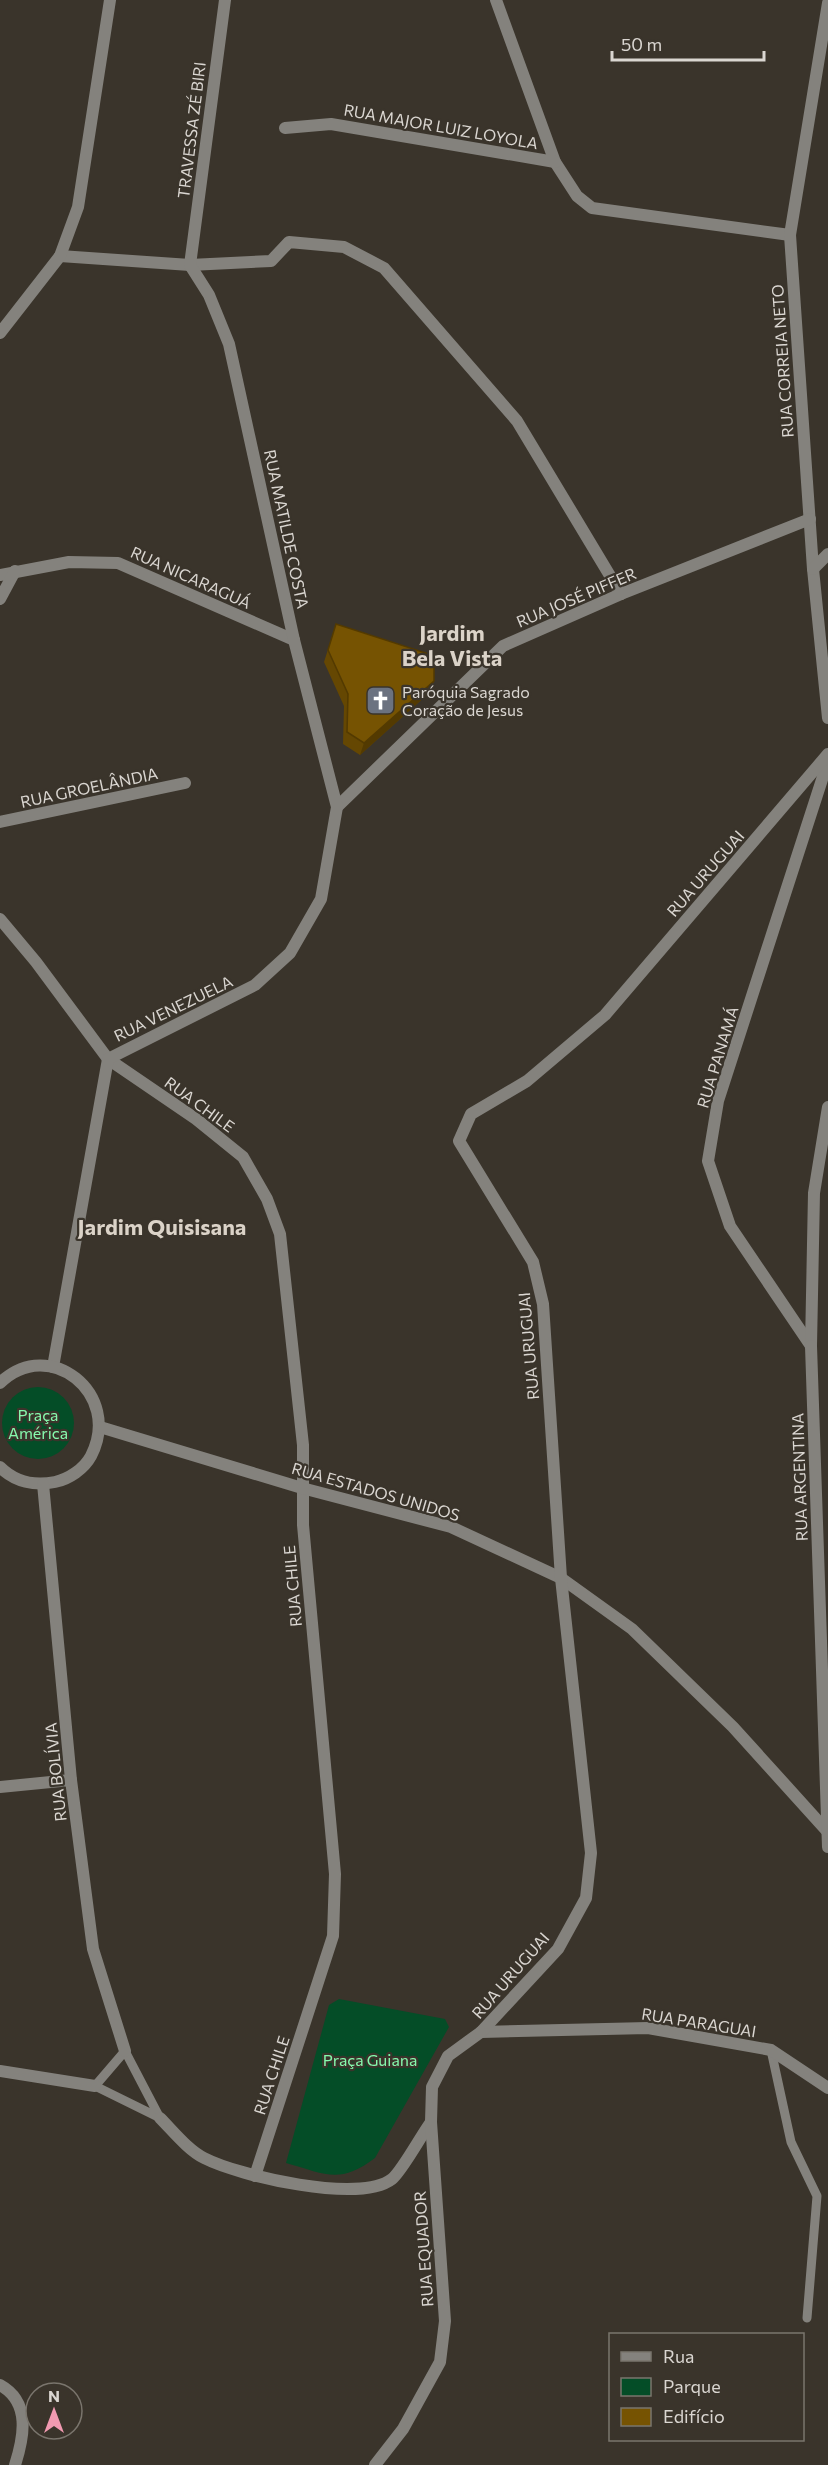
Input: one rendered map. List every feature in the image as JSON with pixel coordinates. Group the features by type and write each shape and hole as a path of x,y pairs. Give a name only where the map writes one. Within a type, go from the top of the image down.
{"street":[{"path":"0,333 60,256 78,207 110,0"},
{"name":"TRAVESSA ZÉ BIRI","path":"190,265 225,0"},
{"path":"496,0 555,162 577,195 592,208 790,235"},
{"name":"RUA CORREIA NETO","path":"828,3 790,235 813,569 828,718"},
{"name":"RUA MAJOR LUIZ LOYOLA","path":"285,128 331,124 555,162"},
{"path":"60,256 190,265 271,261 289,242 344,247 384,268 517,421 621,594"},
{"name":"RUA MATILDE COSTA","path":"190,265 209,295 229,344 294,640 337,807"},
{"name":"RUA JOSÉ PIFFER","path":"337,807 503,646 621,594 810,519"},
{"path":"813,569 828,555"},
{"name":"RUA NICARAGUÁ","path":"0,575 69,562 118,563 294,640"},
{"path":"0,599 15,571"},
{"name":"RUA URUGUAI","path":"481,2032 558,1950 586,1898 591,1854 561,1578 541,1293 534,1262 459,1141 471,1114 527,1081 605,1015 828,754"},
{"name":"RUA PANAMÁ","path":"811,1346 730,1226 708,1161 718,1101 828,760"},
{"name":"RUA GROELÂNDIA","path":"0,822 185,783"},
{"name":"RUA VENEZUELA","path":"53,1367 108,1059 255,985 290,952 321,899 337,807"},
{"name":"RUA CHILE","path":"0,919 36,962 108,1059 196,1119 243,1157 267,1199 280,1234 303,1445 303,1525 335,1874 333,1936 255,2176"},
{"name":"RUA ARGENTINA","path":"828,1107 814,1193 811,1346 828,1847"},
{"path":"0,1467 24,1482 43,1484 60,1481 76,1473 89,1460 97,1445 100,1427 92,1395 82,1382 69,1373 53,1367 36,1366 2,1376"},
{"name":"RUA ESTADOS UNIDOS","path":"100,1427 302,1488 451,1527 561,1578 632,1629 733,1727 826,1831"},
{"name":"RUA BOLÍVIA","path":"43,1484 71,1780 93,1949 125,2050"},
{"path":"0,1787 71,1780"},
{"name":"RUA PARAGUAI","path":"481,2032 648,2028 771,2050 828,2088"},
{"name":"RUA EQUADOR","path":"375,2465 403,2429 440,2362 445,2322 431,2122 432,2087 448,2056 481,2032"},
{"path":"0,2071 94,2086"},
{"path":"160,2118 204,2158 255,2176 319,2188 361,2189 392,2179 431,2122"},
{"path":"0,2385 9,2390 22,2412 24,2439 15,2465"}],"lane":[{"path":"125,2050 160,2118 94,2086 125,2050"},
{"path":"771,2050 791,2142 817,2196 807,2318"}],"green space":[{"name":"Praça América","path":"45,1387 64,1397 72,1409 74,1423 72,1437 64,1449 52,1457 31,1459 12,1449 4,1437 2,1416 12,1397 24,1389"},
{"name":"Praça Guiana","path":"339,1999 445,2019 449,2027 375,2158 352,2172 332,2175 286,2163 329,2005"}],"building":[{"name":"Paróquia Sagrado Coração de Jesus","path":"336,624 429,654 434,665 434,681 364,743 347,732 348,694 328,650"}],"place":[{"name":"Paróquia Sagrado Coração de Jesus","path":"381,700"}],"district":[{"name":"Jardim Bela Vista","path":"452,644"},
{"name":"Jardim Quisisana","path":"162,1226"}]}
